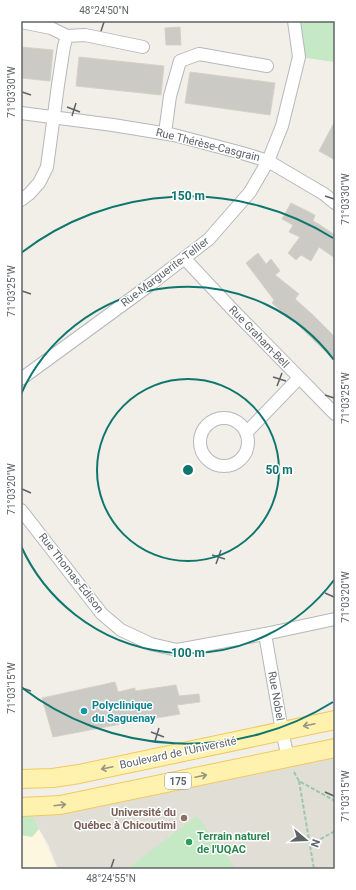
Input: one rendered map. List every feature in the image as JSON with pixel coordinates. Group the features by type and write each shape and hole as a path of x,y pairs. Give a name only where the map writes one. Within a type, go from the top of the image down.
{"main road":[{"name":"Boulevard de l'Université","path":"21,779 52,778 79,774 335,720"},
{"name":"175","path":"21,807 60,806 335,748"}],"street":[{"name":"Rue Marguerite-Tellier","path":"21,379 151,284 209,239 250,192 268,161 282,126 299,57 294,21"},
{"path":"21,22 51,28 67,36 84,35 143,47"},
{"path":"21,200 39,183 47,167 64,46 67,36"},
{"path":"165,133 170,96 180,61 199,54 267,66"},
{"name":"Rue Thérèse-Casgrain","path":"21,113 165,133 268,161 324,194 335,203"},
{"name":"Rue Graham-Bell","path":"184,258 335,414"},
{"path":"246,433 299,378"},
{"name":"Rue Thomas-Edison","path":"21,510 102,614 121,630 151,644 177,650 335,620"},
{"name":"Rue Nobel","path":"266,634 288,758"}],"path":[{"path":"288,758 299,781 314,869"},
{"path":"299,781 335,800"},
{"path":"310,845 335,831"}],"shaded area":[{"name":"Université du Québec à Chicoutimi","path":"335,752 335,869 58,869 48,844 28,807"},
{"path":"39,829 57,869 21,869 21,835 32,837"}],"green space":[{"path":"294,21 335,21 335,62 299,57"},
{"path":"21,807 28,807 39,829 32,837 21,835"},
{"name":"Terrain naturel de l'UQAC","path":"197,816 236,869 127,869"}],"building":[{"path":"180,27 181,45 166,45 165,28"},
{"path":"21,47 53,50 50,81 21,78"},
{"path":"79,57 164,66 161,95 76,86"},
{"path":"190,72 275,83 270,115 185,103"},
{"path":"335,121 335,160 319,151"},
{"path":"291,203 315,215 313,221 335,235 335,258 319,247 311,261 301,255 296,260 288,253 300,237 289,232 293,225 282,219"},
{"path":"258,253 266,264 271,259 280,271 275,275 299,294 295,299 335,337 335,361 291,318 290,319 272,303 274,300 246,263"},
{"name":"Polyclinique du Saguenay","path":"115,682 118,692 135,688 135,691 176,685 179,696 199,694 200,702 177,705 180,714 53,737 42,698"}],"place":[{"name":"Polyclinique du Saguenay","path":"84,711"},
{"name":"Université du Québec à Chicoutimi","path":"184,818"},
{"name":"Terrain naturel de l'UQAC","path":"189,842"}]}
